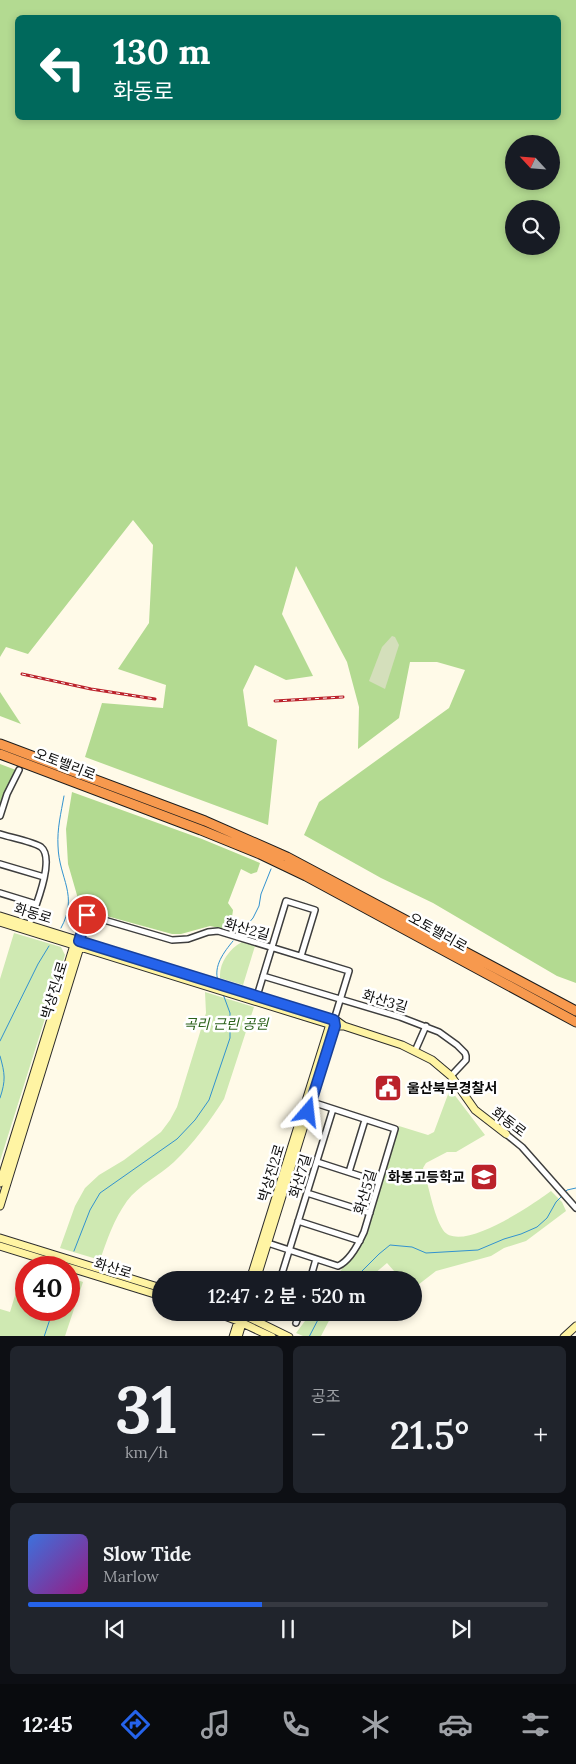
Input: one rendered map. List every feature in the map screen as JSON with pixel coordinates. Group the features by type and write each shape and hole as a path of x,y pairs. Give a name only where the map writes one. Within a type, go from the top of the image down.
{"highway":[{"name":"오토밸리로","path":"0,744 55,770 288,867 576,1022"},
{"name":"오토밸리로","path":"0,754 55,770"},
{"name":"오토밸리로","path":"83,781 205,821 318,871 576,1010"}],"street":[{"path":"0,816 7,794 19,770"},
{"path":"0,834 42,848 47,863 29,925"},
{"path":"0,864 44,877"},
{"path":"0,893 36,904"},
{"path":"257,996 286,901 315,910 301,956"},
{"name":"화산2길","path":"78,944 87,915 172,940 213,931 301,956 349,971 333,1023"},
{"name":"화동로","path":"0,916 78,944"},
{"name":"화동로","path":"0,922 227,989 415,1050 432,1060 450,1076 475,1110 522,1147 576,1208"},
{"name":"박상진4로","path":"0,1183 78,944"},
{"name":"박상진4로","path":"0,1206 78,944"},
{"name":"화산3길","path":"263,976 426,1026 448,1038 465,1052 466,1060 450,1076"},
{"name":"화동로","path":"227,989 257,996 333,1023"},
{"name":"박상진2로","path":"254,1271 265,1242 333,1023"},
{"path":"415,1050 426,1026"},
{"name":"화산5길","path":"265,1242 340,1266 360,1241 370,1213 395,1129 309,1102"},
{"name":"화산7길","path":"283,1271 333,1109"},
{"path":"349,1172 365,1120"},
{"path":"316,1162 379,1182"},
{"path":"307,1193 370,1213"},
{"path":"298,1221 360,1241"},
{"name":"화산로","path":"0,1238 152,1285"},
{"name":"박상진2로","path":"258,1271 265,1242"},
{"name":"화산로","path":"0,1246 152,1293"},
{"path":"313,1271 316,1259"},
{"path":"233,1336 239,1321"},
{"path":"238,1336 240,1321"},
{"path":"249,1321 272,1336"},
{"path":"253,1321 290,1336"},
{"path":"564,1336 576,1326"}],"green space":[{"path":"0,0 576,0 576,983 557,976 433,903 381,878 304,835 319,802 449,708 465,670 437,662 410,662 399,718 358,749 359,707 347,662 296,566 282,614 313,676 286,680 255,665 243,690 248,726 277,740 268,825 85,757 102,703 163,708 166,685 118,669 149,623 153,545 133,520 28,654 6,647 0,657"},
{"path":"392,636 395,637 399,645 385,689 369,681 382,647"},
{"path":"0,692 21,724 0,716"},
{"path":"0,764 16,770 8,785 0,809"},
{"path":"72,792 202,839 260,863 257,872 251,874 241,869 228,903 233,910 231,924 228,928 210,926 181,934 172,934 81,909 68,864 66,829"},
{"path":"14,933 61,947 65,955 0,1161 0,979"},
{"path":"242,942 255,946 243,985 220,978 221,967 226,957 233,948"},
{"name":"곡리 근린 공원","path":"205,992 254,1007 224,1099 201,1132 181,1155 137,1190 127,1201 108,1237 100,1260 60,1248 75,1206 85,1188 99,1175 124,1160 161,1132 170,1120 177,1107 206,1013"},
{"path":"450,1089 485,1135 456,1152 447,1152 426,1163 423,1168 440,1223 443,1230 452,1236 465,1236 480,1232 530,1206 551,1191 562,1202 566,1211 526,1241 504,1248 491,1256 436,1271 422,1282 422,1271 394,1271 387,1263 378,1271 340,1271 360,1247 367,1234 399,1126 428,1135 434,1132"},
{"path":"15,1296 15,1321 70,1321 65,1336 0,1336 0,1309 10,1312"},
{"path":"305,1321 329,1321 321,1336 303,1336 296,1333"}],"waterway":[{"path":"61,928 68,906 67,887 61,868 58,846 64,796"},
{"path":"240,933 253,918 259,906 261,894 271,869"},
{"path":"218,981 218,965 233,941"},
{"path":"0,1041 38,964 49,946"},
{"path":"74,1251 90,1210 100,1193 177,1139 195,1120 209,1100 230,1038 230,1013 223,994"},
{"path":"0,1056 4,1077 0,1098"},
{"path":"565,1192 576,1188"},
{"path":"362,1271 390,1245 412,1247 426,1253 478,1250 521,1234 537,1227 547,1218 556,1202 563,1195"},
{"path":"44,1336 49,1321"},
{"path":"310,1336 317,1321"}],"railway":[{"path":"22,674 91,689 155,699"},
{"path":"275,701 343,697"}],"place":[{"name":"울산북부경찰서","path":"388,1088"},
{"name":"화봉고등학교","path":"484,1177"}],"route":[{"path":"87,915 79,941 334,1020 335,1026 308,1112"}]}
